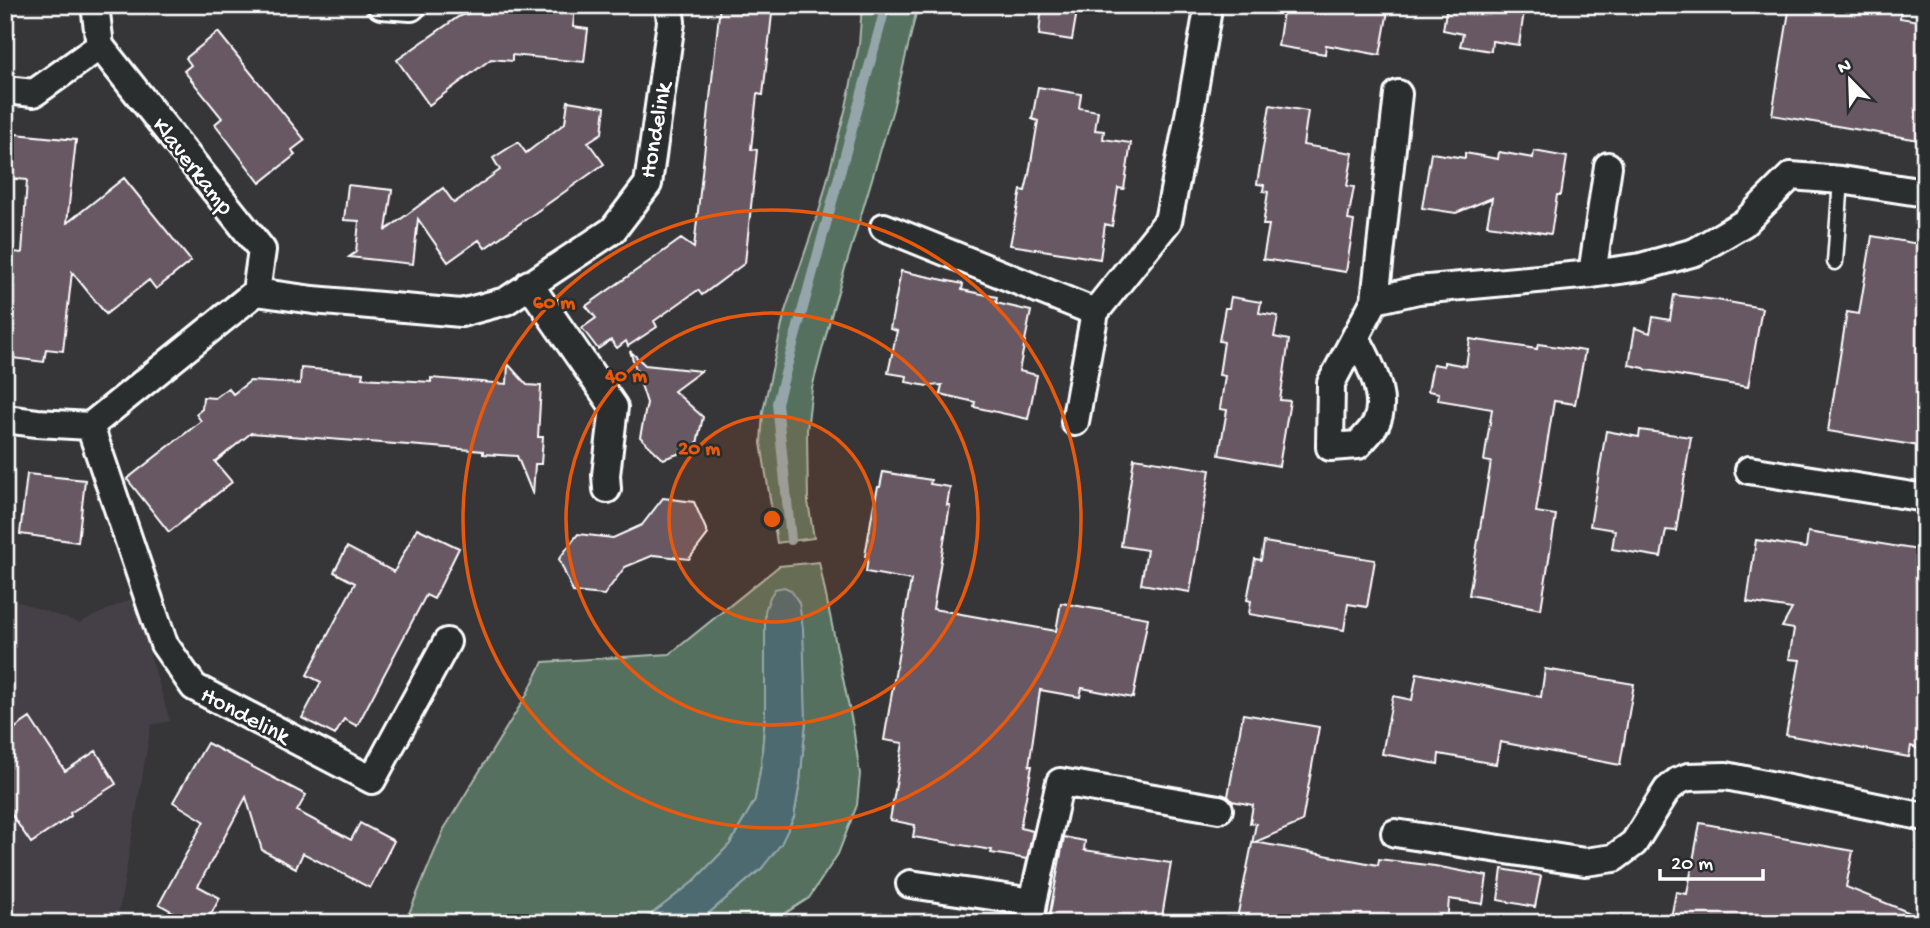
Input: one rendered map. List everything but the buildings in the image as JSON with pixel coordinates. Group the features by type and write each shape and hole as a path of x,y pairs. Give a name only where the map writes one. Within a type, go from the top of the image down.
{"street":[{"path":"5,90 33,93 100,46 95,5"},
{"path":"381,5 413,5"},
{"name":"Hondelink","path":"256,292 313,300 461,313 506,301 613,230 648,184 671,22 668,5"},
{"path":"1075,422 1095,312 1168,221 1192,101 1207,15 1206,5"},
{"name":"Klaverkamp","path":"100,46 262,250 256,292"},
{"path":"1356,338 1375,300 1398,94"},
{"path":"1592,274 1608,166"},
{"path":"1375,300 1418,290 1641,267 1695,252 1744,223 1791,176 1841,180 1925,193"},
{"path":"884,227 1095,312"},
{"path":"529,284 614,407 606,475 607,489"},
{"path":"5,419 37,424 90,426 256,292"},
{"name":"Hondelink","path":"90,426 164,644 194,687 372,780 447,642"},
{"path":"1749,470 1925,498"},
{"path":"1395,834 1585,862 1614,858 1634,843 1667,790 1688,777 1726,776 1925,817"},
{"path":"910,884 1032,912 1060,782 1219,809"}],"lane":[{"path":"1835,262 1841,180"}],"shaded area":[{"path":"5,597 79,623 133,598 170,721 151,725 117,923 5,923"}],"green space":[{"path":"862,5 918,5 893,109 812,388 807,430 808,502 814,538 777,543 761,443 763,411 785,311 820,208 846,107 859,45"},
{"path":"819,562 860,774 857,805 838,854 809,898 770,923 697,923 762,868 794,817 806,721 765,611 765,715 755,800 730,844 693,882 640,923 405,923 444,829 526,696 543,662 670,654 779,566"}],"water":[{"path":"784,587 791,590 799,603 803,628 806,721 794,817 781,844 762,868 697,923 640,923 693,882 730,844 755,800 765,715 765,611 775,589"}],"waterway":[{"path":"791,540 777,403 886,5"}]}
